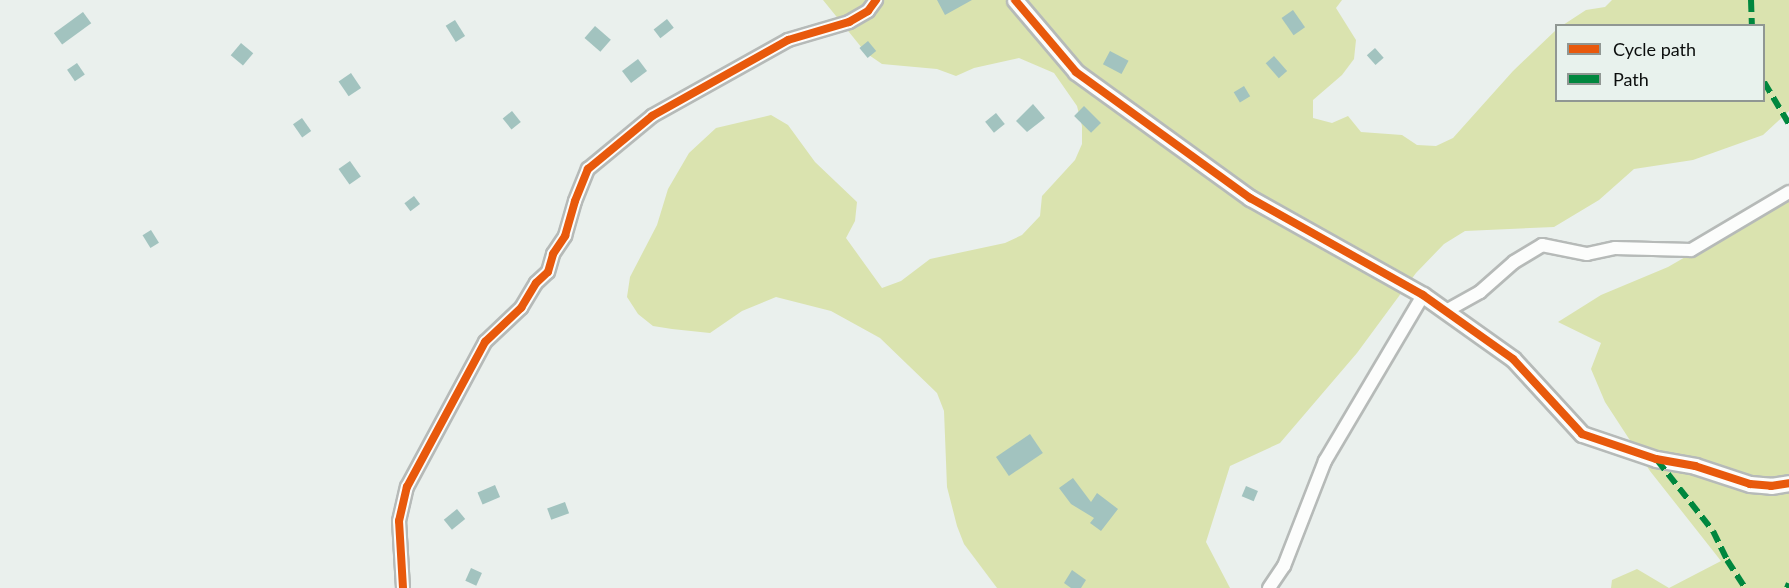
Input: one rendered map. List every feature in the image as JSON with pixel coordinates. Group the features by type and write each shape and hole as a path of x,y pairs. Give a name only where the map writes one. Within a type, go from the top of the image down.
{"street":[{"path":"412,588 403,583 399,520 407,488 485,342 520,308 536,283 548,272 553,254 564,236 574,201 588,170 652,116 788,40 849,21 868,11 876,0"},
{"path":"1016,0 1069,66 1250,198 1423,295 1446,311 1513,359 1575,427 1591,439 1750,484 1771,486 1789,483"},
{"path":"1446,311 1480,292 1514,262 1542,245 1587,254 1615,248 1691,250 1789,192"},
{"path":"1269,588 1284,566 1325,461 1423,295"}],"green space":[{"path":"823,0 1342,0 1336,8 1356,40 1354,59 1342,75 1313,100 1313,118 1332,123 1348,116 1361,132 1402,135 1417,145 1436,146 1453,138 1513,71 1555,31 1555,102 1765,102 1765,24 1565,24 1586,10 1605,7 1612,0 1789,0 1789,111 1763,135 1693,160 1634,169 1599,200 1554,227 1465,231 1444,244 1416,273 1357,353 1280,443 1230,466 1206,542 1230,588 997,588 964,544 957,526 947,487 944,411 937,393 880,338 831,311 776,297 742,311 710,333 653,326 638,314 627,297 630,277 657,225 668,189 689,153 716,128 771,115 788,125 815,162 857,202 855,221 846,238 882,288 901,281 930,259 1005,243 1022,235 1040,216 1042,196 1075,160 1082,144 1082,126 1077,106 1054,73 1019,58 974,68 956,76 937,69 882,64 866,53"},
{"path":"1789,197 1789,588 1669,588 1721,561 1650,471 1605,402 1591,369 1601,343 1558,322 1601,295 1668,267"},
{"path":"1637,569 1669,588 1611,588 1612,580"}],"building":[{"path":"937,0 972,0 945,15"},
{"path":"1293,10 1305,27 1294,35 1282,18"},
{"path":"83,12 91,23 62,44 54,33"},
{"path":"667,19 674,28 660,38 654,29"},
{"path":"455,20 465,36 456,42 446,26"},
{"path":"595,26 611,40 600,52 585,38"},
{"path":"868,41 876,51 868,58 859,48"},
{"path":"241,43 253,53 243,66 231,55"},
{"path":"1375,48 1384,58 1376,65 1367,55"},
{"path":"1110,51 1129,61 1121,74 1103,64"},
{"path":"1274,56 1287,71 1279,78 1266,63"},
{"path":"638,59 647,71 631,83 622,71"},
{"path":"77,63 85,75 75,81 67,70"},
{"path":"351,73 361,88 349,96 339,81"},
{"path":"1244,86 1250,96 1240,102 1234,92"},
{"path":"1033,104 1045,118 1027,132 1016,121"},
{"path":"1084,106 1101,123 1091,133 1074,116"},
{"path":"512,111 521,122 511,129 503,119"},
{"path":"996,113 1005,124 994,133 985,122"},
{"path":"302,118 311,131 302,137 293,124"},
{"path":"350,161 361,177 349,185 339,169"},
{"path":"414,196 420,204 410,211 404,203"},
{"path":"151,230 159,243 150,248 143,235"},
{"path":"1030,434 1043,453 1009,476 996,457"},
{"path":"1073,478 1091,502 1097,493 1118,509 1101,531 1090,523 1094,518 1071,504 1059,488"},
{"path":"495,485 500,497 483,504 478,492"},
{"path":"1246,486 1258,491 1254,501 1242,496"},
{"path":"565,502 569,513 551,520 547,508"},
{"path":"457,509 465,519 452,530 444,520"},
{"path":"471,568 482,573 476,586 465,581"},
{"path":"1072,570 1086,580 1081,588 1071,588 1064,583"}],"marked path":[{"path":"1751,0 1752,24"},
{"path":"1765,84 1789,124"},
{"path":"1657,460 1713,531 1727,560 1745,588"},
{"path":"1787,588 1789,583"}],"cycle path":[{"path":"403,588 399,521 407,487 485,342 521,308 536,283 548,272 553,254 565,236 575,201 588,169 652,116 788,40 849,22 868,11 876,0"},
{"path":"1015,0 1076,72 1250,198 1423,295 1513,359 1582,434 1656,459 1695,466 1750,484 1771,486 1789,483"}]}
